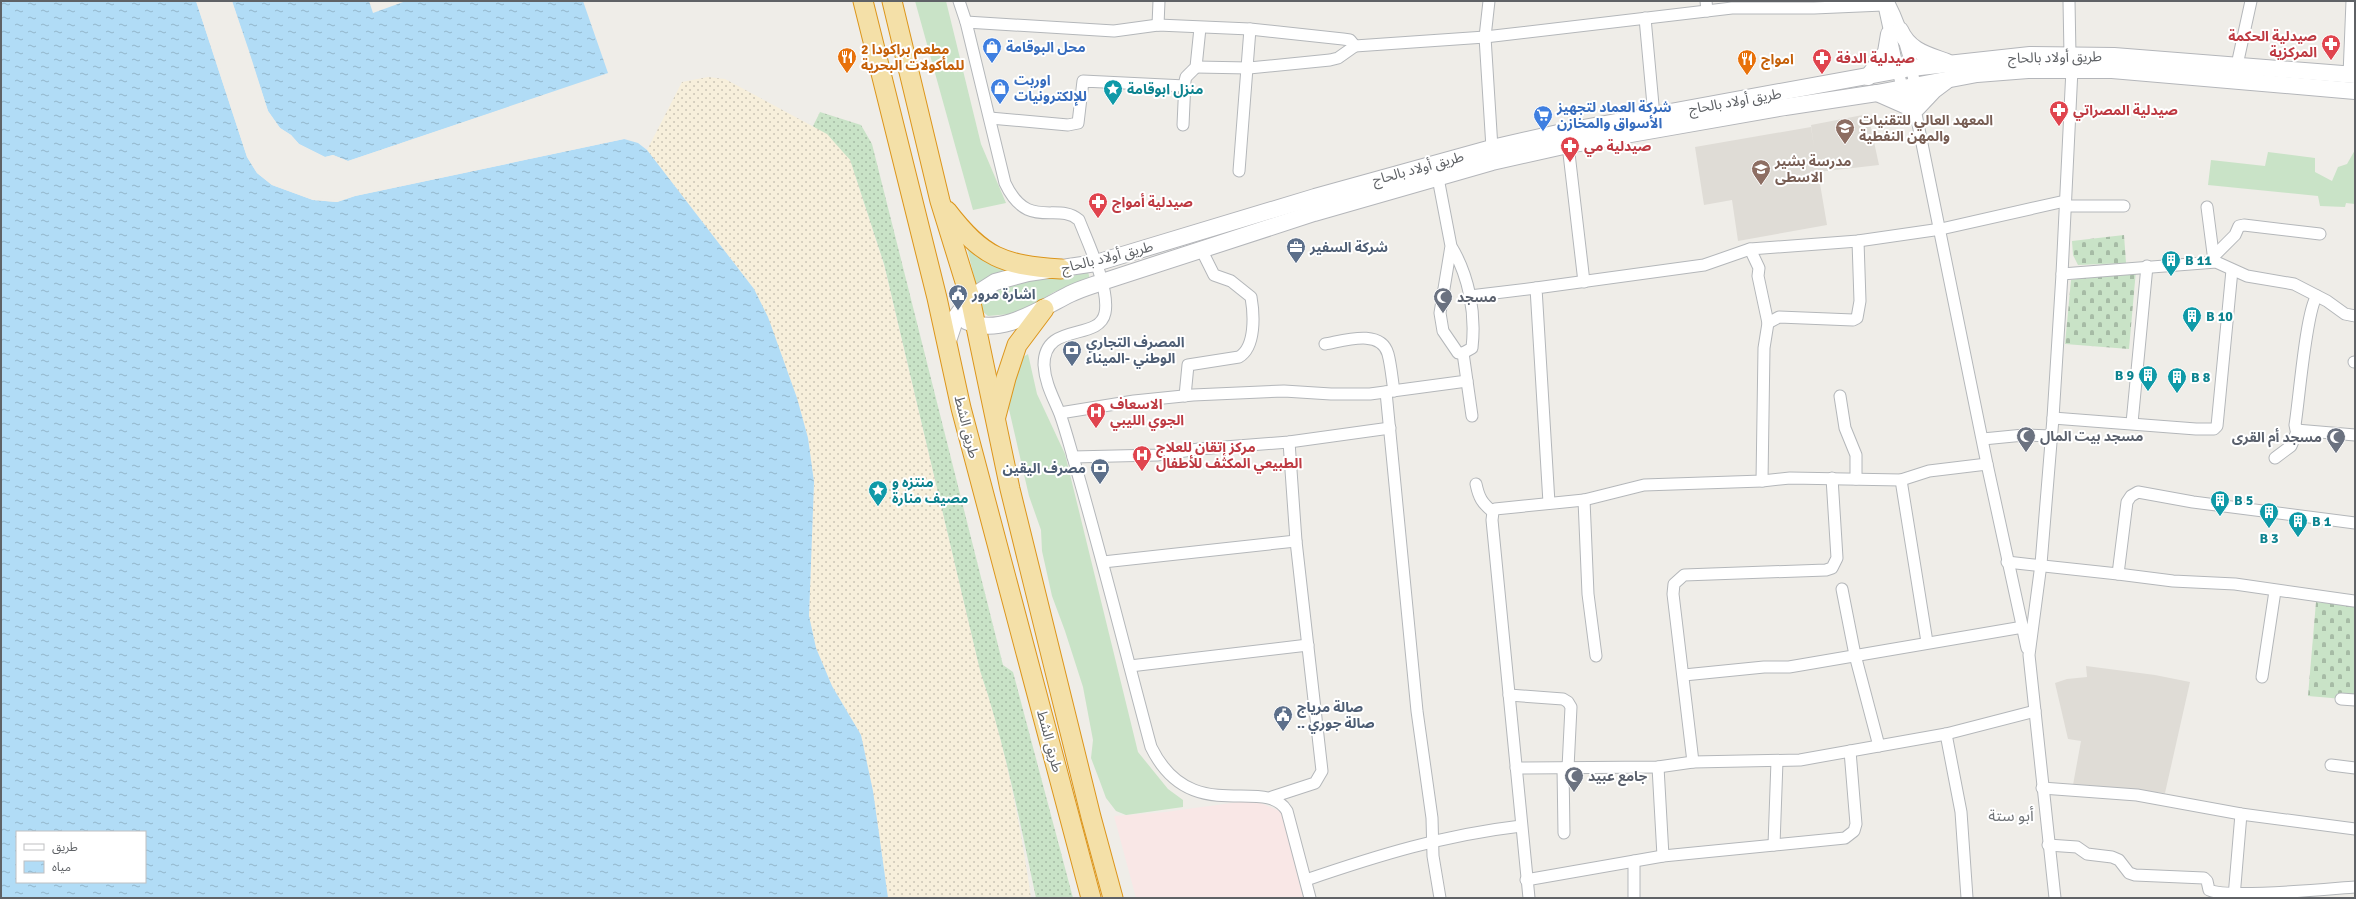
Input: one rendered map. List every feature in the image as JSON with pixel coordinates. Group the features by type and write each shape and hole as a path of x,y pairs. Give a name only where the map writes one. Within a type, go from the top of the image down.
{"highway":[{"name":"طريق الشط","path":"863,1 937,298 977,468 1091,898"},
{"name":"طريق الشط","path":"892,1 940,201 970,298 995,422 1091,817 1113,898"},
{"path":"940,201 965,234 992,255 1017,265 1061,269"},
{"path":"995,422 1006,378 1017,345 1044,309"}],"main road":[{"path":"1868,76 1886,52 1895,32 1912,48 1949,63"},
{"name":"طريق أولاد بالحاج","path":"947,344 956,317 970,298 981,289 1013,276 1096,263 1315,197 1492,148 1567,131 1905,69 2030,55 2112,70 2355,91"},
{"name":"طريق أولاد بالحاج","path":"976,326 1008,322 1028,317 1070,294 1102,282 1314,213 1438,178 1568,145 1785,107 1877,93 1948,79 2114,56 2352,75"},
{"path":"1877,93 1915,110 1934,90 1948,79"},
{"path":"937,298 956,317 976,326"}],"street":[{"path":"959,1 966,22 1005,183 1010,194 1018,203 1028,210 1075,217 1079,220 1102,282 1105,308 1100,322 1092,328 1061,336 1052,344 1046,354 1046,382 1060,413 1073,457 1151,747 1157,759 1171,776 1188,788 1207,795 1272,797 1311,785 1321,776 1322,767 1296,541 1288,442"},
{"path":"1158,25 1159,1"},
{"path":"1489,1 1486,37 1492,148"},
{"path":"2029,655 2041,564 2053,418 2062,274 2071,62 2069,1"},
{"path":"2237,65 2251,1"},
{"path":"2352,1 2352,75"},
{"path":"1196,67 1249,68 1330,60 1338,58 1355,46 1486,37 1645,18 1706,6 1732,8 1814,8 1885,2 1895,32 1915,110 1941,229 2007,562 2029,655 2048,845 2055,898"},
{"path":"1645,18 1654,116"},
{"path":"966,22 1114,30 1158,25 1250,29 1350,40 1355,46"},
{"path":"1183,125 1186,78 1196,67 1200,28"},
{"path":"1239,171 1249,68 1250,29"},
{"path":"990,118 1068,125 1078,123 1083,81 1185,86"},
{"path":"1568,145 1584,282"},
{"path":"1438,178 1451,246 1463,269 1470,296 1474,332 1472,348 1463,354"},
{"path":"1470,296 1704,265 1750,249 1858,241 1941,229 2065,203 2124,206"},
{"path":"2207,207 2214,260"},
{"path":"2214,260 2235,235 2239,226 2244,225 2320,234"},
{"path":"1768,323 1779,317 1853,320 1857,318 1860,301 1858,241"},
{"path":"1451,246 1440,313 1444,331 1458,353 1463,354"},
{"path":"1186,396 1186,371 1188,364 1239,357 1248,349 1251,342 1251,297 1231,281 1214,276 1202,249"},
{"path":"1750,249 1759,268 1758,276 1768,323 1764,348 1762,481"},
{"path":"2062,274 2214,260 2247,276 2294,284 2317,296 2345,314 2355,316"},
{"path":"2132,423 2147,266"},
{"path":"2053,418 2214,429 2217,426 2232,270"},
{"path":"1536,288 1548,503"},
{"path":"2317,296 2312,305 2306,338 2295,425 2296,430 2355,435"},
{"path":"1325,344 1365,338 1381,344 1388,352 1390,428 1418,711 1432,818 1433,856 1440,898"},
{"path":"1463,354 1472,416"},
{"path":"1060,413 1134,401 1186,396 1284,391 1330,394 1390,392 1467,381"},
{"path":"1840,396 1845,428 1856,455 1856,479"},
{"path":"1073,457 1157,455 1199,449 1288,442 1390,428"},
{"path":"2275,458 2291,446 2298,429"},
{"path":"1983,439 2024,434 2051,436"},
{"path":"1492,512 1499,508 1584,500 1644,485 1762,481 1790,478 1901,480 1929,471 1987,464"},
{"path":"1693,762 1673,589 1676,580 1684,575 1826,570 1832,568 1837,558 1832,478"},
{"path":"1901,480 1927,642"},
{"path":"1476,484 1478,498 1492,512 1526,880 1529,898"},
{"path":"2118,574 2127,502 2131,496 2138,492 2201,503 2355,523"},
{"path":"1584,500 1588,594 1596,656"},
{"path":"1102,562 1296,541"},
{"path":"2007,562 2041,564 2173,581 2235,584 2275,591 2354,601"},
{"path":"1842,589 1855,655 1878,746"},
{"path":"2262,677 2275,591"},
{"path":"1684,675 1764,667 1789,667 1927,642 2023,627"},
{"path":"1130,666 1308,645"},
{"path":"1509,695 1563,699 1568,702 1571,707 1566,768 1564,833"},
{"path":"2341,699 2355,700"},
{"path":"1516,768 1658,767 1693,762 1800,760 1946,734 2035,711"},
{"path":"1946,734 1961,812 1967,898"},
{"path":"1526,880 1663,856 1845,838 1854,831 1856,821 1850,751"},
{"path":"1774,845 1777,761"},
{"path":"2331,765 2355,768"},
{"path":"1658,767 1663,856"},
{"path":"2042,788 2137,795 2241,814 2355,829"},
{"path":"1272,797 1281,802 1287,810 1310,898"},
{"path":"2234,897 2241,814"},
{"path":"1306,880 1373,857 1432,840 1521,826"},
{"path":"2048,845 2077,847 2087,854 2120,860 2129,873 2135,876 2204,878 2207,881 2209,890 2215,895 2234,897 2355,887"},
{"path":"1634,861 1634,898"}],"shaded area":[{"name":"مدرسة بشير الاسطى","path":"1868,114 1879,165 1818,172 1827,225 1738,241 1732,200 1704,205 1695,147 1811,127 1814,147 1811,125"},
{"path":"2086,666 2155,675 2190,682 2165,793 2073,785 2081,741 2068,739 2055,683 2067,679 2087,677"},
{"path":"1254,800 1282,812 1303,898 1136,898 1114,816 1165,812"}],"green space":[{"path":"915,1 946,1 981,144 1006,203 973,210"},
{"path":"820,112 861,125 872,144 1003,665 1013,672 1073,898 1036,898 1011,784 997,727 980,671 884,264 850,160 813,126"},
{"path":"2355,150 2355,204 2346,203 2345,207 2320,206 2318,196 2208,185 2211,160 2265,166 2268,152 2315,158 2315,172 2332,181 2338,167 2347,164"},
{"path":"2124,235 2126,263 2078,265 2073,255 2072,241"},
{"path":"966,244 1007,270 976,285"},
{"path":"2136,270 2129,349 2065,344 2071,280"},
{"path":"1088,272 1090,279 1054,292 1020,313 988,316 982,311 981,296 990,290 1035,277 1060,279"},
{"path":"1028,354 1037,394 1065,454 1138,752 1168,789 1183,800 1183,807 1126,815 1116,811 1106,798 1091,758 1093,740 1083,687 1052,596 1042,551 1041,530 1029,496 1008,405 1020,359"},
{"path":"2316,602 2355,606 2355,700 2308,696"}],"sand":[{"name":"منتزه و مصيف منارة","path":"708,77 725,79 827,134 850,160 884,265 980,671 997,727 1011,783 1031,898 888,898 873,791 861,735 832,686 816,648 809,616 814,482 808,438 797,398 754,289 647,150 682,82"}],"water":[{"path":"1,1 196,1 247,157 257,173 272,185 313,200 337,202 355,196 624,139 638,143 647,150 754,289 768,317 797,398 808,438 814,482 809,616 816,648 832,686 861,735 873,791 888,898 1,898"},
{"path":"232,1 583,1 608,73 348,161 333,155 325,157 299,144 291,135 280,128 268,111"}],"pier":[{"path":"196,1 198,1 249,156 259,172 273,183 313,198 337,200 355,194 624,137 624,139 355,196 337,202 313,200 272,185 257,173 247,157"},
{"path":"230,1 232,1 268,111 280,128 291,135 299,144 325,157 333,155 348,161 605,75 606,77 349,163 341,162 333,157 325,159 297,145 290,137 278,129 266,112"},
{"path":"369,1 406,1 373,13"}],"place":[{"name":"صيدلية الحكمة المركزية","path":"2331,61"},
{"name":"محل البوقامة","path":"992,64"},
{"name":"مطعم براكودا 2 للمأكولات البحرية","path":"847,74"},
{"name":"صيدلية الدفة","path":"1822,75"},
{"name":"امواج","path":"1747,76"},
{"name":"اوربت للإلكترونيات","path":"1000,105"},
{"name":"منزل ابوقامة","path":"1113,106"},
{"name":"صيدلية المصراتي","path":"2059,127"},
{"name":"شركة العماد لتجهيز الأسواق والمخازن","path":"1543,132"},
{"name":"المعهد العالي للتقنيات والمهن النفطية","path":"1845,145"},
{"name":"صيدلية مي","path":"1570,163"},
{"name":"مدرسة بشير الاسطى","path":"1761,186"},
{"name":"صيدلية أمواج","path":"1098,219"},
{"name":"شركة السفير","path":"1296,264"},
{"name":"B 11","path":"2171,277"},
{"name":"اشارة مرور","path":"958,311"},
{"name":"مسجد","path":"1443,314"},
{"name":"B 10","path":"2192,333"},
{"name":"المصرف التجاري الوطني -الميناء","path":"1072,367"},
{"name":"B 9","path":"2148,392"},
{"name":"B 8","path":"2177,394"},
{"name":"الاسعاف الجوي الليبي","path":"1096,429"},
{"name":"مسجد بيت المال","path":"2026,453"},
{"name":"مسجد أم القرى","path":"2336,454"},
{"name":"مركز إتقان للعلاج الطبيعي المكثف للأطفال","path":"1142,472"},
{"name":"مصرف اليقين","path":"1100,485"},
{"name":"منتزه و مصيف منارة","path":"878,507"},
{"name":"B 5","path":"2220,517"},
{"name":"B 3","path":"2269,529"},
{"name":"B 1","path":"2298,538"},
{"name":"صالة مرياج .. صالة جوري","path":"1283,732"},
{"name":"جامع عبيد","path":"1574,793"}],"district":[{"name":"أبو ستة","path":"2011,815"}]}
